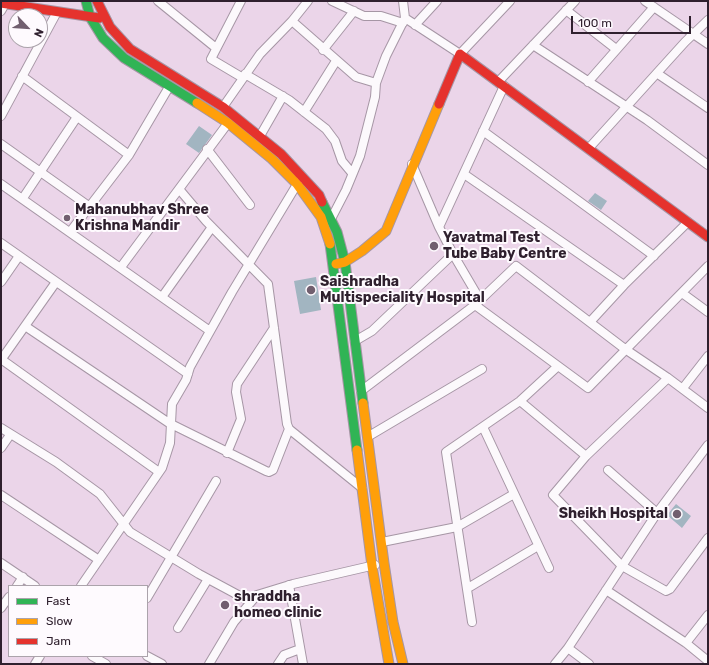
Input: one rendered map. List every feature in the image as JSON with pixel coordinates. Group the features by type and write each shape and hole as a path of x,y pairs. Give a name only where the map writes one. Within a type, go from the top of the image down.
{"main road":[{"path":"86,1 90,17 103,38 124,58 228,123 272,159 297,184 321,217 330,244 372,566 389,664"},
{"path":"97,1 105,19 130,49 223,107 260,136 303,176 319,195 331,219 337,232 345,262 384,563 393,622 403,664"},
{"path":"2,6 105,19"},
{"path":"333,265 345,262 386,232 412,164 460,54 708,237"},
{"path":"352,414 364,412"}],"street":[{"path":"158,1 216,48"},
{"path":"241,1 211,58 283,96 304,112 326,130 335,140 342,161 352,173"},
{"path":"223,107 260,54 292,21 308,1"},
{"path":"332,1 364,16 381,16 415,25 460,54 510,1"},
{"path":"331,219 346,190 366,137 375,97 376,83 386,56 404,21 403,1"},
{"path":"415,25 437,1"},
{"path":"439,227 483,131 501,84 533,45 575,1"},
{"path":"646,1 708,44"},
{"path":"588,82 654,7"},
{"path":"566,10 616,49"},
{"path":"323,50 354,11"},
{"path":"1,116 57,12"},
{"path":"589,148 626,106 708,20"},
{"path":"292,21 323,50 356,77 376,83"},
{"path":"533,45 626,106 708,165"},
{"path":"304,112 336,61"},
{"path":"658,74 708,108"},
{"path":"22,76 129,155"},
{"path":"70,232 129,155 169,87"},
{"path":"260,136 283,96"},
{"path":"23,198 78,117"},
{"path":"121,267 228,123"},
{"path":"483,131 654,256"},
{"path":"1,144 90,207"},
{"path":"208,150 250,205"},
{"path":"412,164 439,227 478,302 588,388 708,266"},
{"path":"464,174 624,285"},
{"path":"82,585 159,472 170,443 169,423 172,404 188,374 190,367 249,263 303,176"},
{"path":"1,184 23,198 210,331"},
{"path":"178,189 212,227 268,284 286,424 289,429 362,488"},
{"path":"590,322 624,285 688,222"},
{"path":"162,297 212,227"},
{"path":"1,243 188,374"},
{"path":"355,341 372,330 453,254"},
{"path":"1,282 19,256"},
{"path":"361,391 478,302 516,266 625,349 683,388 708,408"},
{"path":"56,282 1,359 159,472"},
{"path":"682,293 708,312"},
{"path":"25,326 169,423 266,471 271,471 289,429"},
{"path":"227,453 241,419 236,392 237,384 274,328"},
{"path":"683,388 708,356"},
{"path":"472,622 446,452 520,401 558,366"},
{"path":"368,436 482,369"},
{"path":"668,378 586,456 553,495 622,566 667,591 708,538"},
{"path":"520,401 586,456"},
{"path":"483,427 549,568"},
{"path":"1,428 10,435 56,462 100,494 130,532 208,579 251,602"},
{"path":"1,448 10,435"},
{"path":"555,664 568,648 658,513 708,445"},
{"path":"608,470 658,513"},
{"path":"148,596 216,481"},
{"path":"382,542 457,527 514,494"},
{"path":"1,495 99,560"},
{"path":"468,588 538,546"},
{"path":"1,563 34,585"},
{"path":"209,664 234,622 257,595 288,585 384,563"},
{"path":"17,585 23,577"},
{"path":"178,628 208,579"},
{"path":"288,585 303,664"},
{"path":"606,590 686,643 708,661"},
{"path":"1,608 8,598"},
{"path":"686,643 708,615"},
{"path":"568,648 589,664"},
{"path":"278,664 284,655 300,649"},
{"path":"94,657 106,664"},
{"path":"148,657 162,664"}],"building":[{"path":"199,126 212,135 199,153 186,144"},
{"path":"595,193 607,201 601,210 588,201"},
{"path":"316,277 321,310 300,314 294,281"},
{"path":"676,504 691,516 682,528 667,515"}],"traffic: fast":[{"path":"86,1 90,17 103,38 124,58 197,103"},
{"path":"322,202 337,232 345,262 363,403"},
{"path":"330,244 357,450"}],"traffic: slow":[{"path":"197,103 228,123 272,159 297,184 321,217 330,244"},
{"path":"336,264 345,262 362,251 386,231 439,104"},
{"path":"363,403 393,622 403,664"},
{"path":"357,450 372,566 389,664"}],"traffic: jam":[{"path":"97,1 110,27 130,49 223,107 281,154 319,195 322,202"},
{"path":"1,3 99,18"},
{"path":"439,104 460,54 708,237"}],"place":[{"name":"Mahanubhav Shree Krishna Mandir","path":"67,218"},
{"name":"Yavatmal Test Tube Baby Centre","path":"434,246"},
{"name":"Saishradha Multispeciality Hospital","path":"311,290"},
{"name":"Sheikh Hospital","path":"677,514"},
{"name":"shraddha homeo clinic","path":"225,605"}]}
